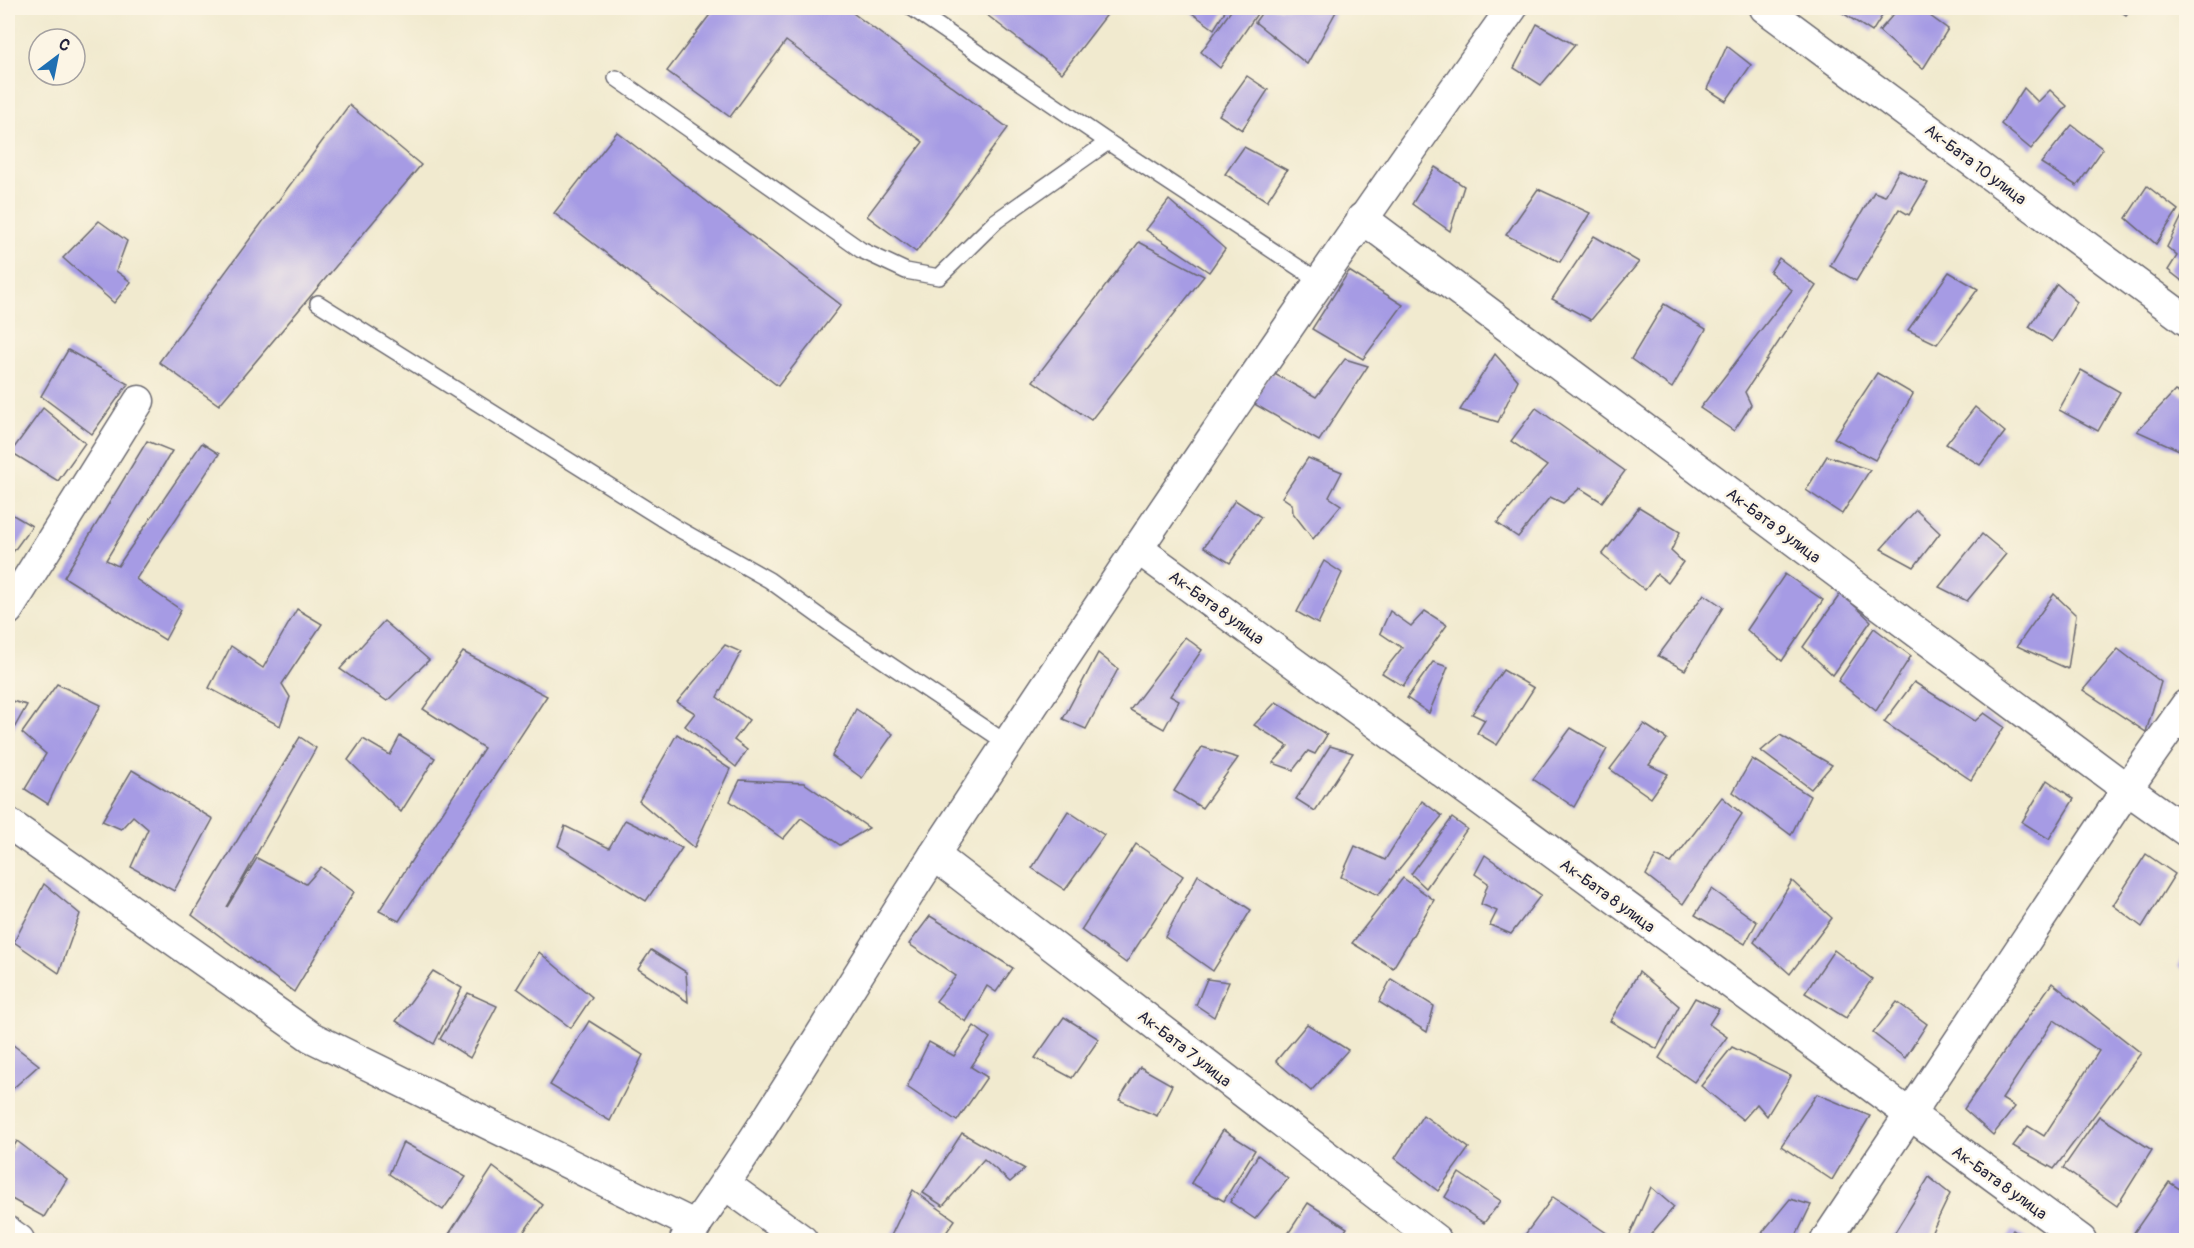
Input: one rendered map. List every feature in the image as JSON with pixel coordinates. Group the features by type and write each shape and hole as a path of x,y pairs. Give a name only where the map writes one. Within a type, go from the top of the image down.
{"street":[{"path":"8,823 311,1037 690,1233 726,1185 934,855 1137,548 1362,218 1512,8"},
{"name":"Ак-Бата 10 улица","path":"1765,8 2187,320"},
{"name":"Ак-Бата 9 улица","path":"1362,218 2127,789 2187,831"},
{"path":"8,610 139,401"},
{"name":"Ак-Бата 8 улица","path":"1137,548 2080,1240"},
{"path":"1826,1240 2127,789 2187,705"},
{"name":"Ак-Бата 7 улица","path":"934,855 1436,1240"},
{"path":"726,1185 802,1240"},
{"path":"8,1232 19,1240"}],"lane":[{"path":"912,8 1108,142 1319,281"},
{"path":"616,78 861,250 906,271 939,277 996,221 1108,142"},
{"path":"318,303 665,521 769,580 841,632 1008,744"}],"building":[{"path":"715,8 846,8 1008,128 916,252 867,216 923,142 786,41 730,117 667,71"},
{"path":"978,8 1112,8 1062,73"},
{"path":"1185,8 1227,8 1214,29"},
{"path":"1233,8 1261,8 1220,68 1201,52"},
{"path":"1265,8 1338,8 1307,64 1255,22"},
{"path":"1835,8 1887,8 1872,32"},
{"path":"1899,8 1919,8 1948,29 1923,69 1879,31"},
{"path":"2115,8 2132,8 2126,15"},
{"path":"1537,24 1575,45 1541,85 1514,68"},
{"path":"1727,46 1751,65 1726,101 1707,89"},
{"path":"1247,76 1268,90 1242,130 1219,115"},
{"path":"2024,88 2038,102 2050,90 2067,106 2031,149 2001,124"},
{"path":"349,105 421,165 219,405 159,362"},
{"path":"2072,125 2103,149 2077,186 2041,163"},
{"path":"617,132 841,305 778,386 554,213"},
{"path":"1244,147 1287,170 1267,201 1225,174"},
{"path":"1435,167 1464,186 1450,231 1412,204"},
{"path":"1899,170 1928,183 1909,215 1899,209 1856,281 1830,266 1874,192 1885,196"},
{"path":"2147,186 2178,210 2156,244 2126,218"},
{"path":"1538,189 1590,213 1560,262 1506,235"},
{"path":"1169,200 1225,249 1209,272 1146,230"},
{"path":"2184,212 2186,213 2186,284 2168,270 2177,256 2167,247"},
{"path":"99,221 127,241 116,271 131,282 114,303 63,258"},
{"path":"1594,236 1639,262 1591,320 1552,299"},
{"path":"1139,242 1204,276 1091,420 1033,381"},
{"path":"1779,258 1816,286 1745,392 1751,405 1734,431 1700,408 1792,290 1770,272"},
{"path":"1349,271 1403,305 1363,359 1312,329"},
{"path":"1949,272 1978,289 1937,344 1908,330"},
{"path":"2057,284 2077,302 2052,342 2029,327"},
{"path":"1664,304 1706,329 1672,388 1631,359"},
{"path":"68,350 128,384 92,434 41,396"},
{"path":"1495,354 1518,380 1498,422 1460,410"},
{"path":"1345,359 1368,366 1319,441 1251,402 1271,372 1316,397"},
{"path":"2081,370 2120,392 2098,431 2059,410"},
{"path":"1877,373 1913,394 1875,460 1834,438"},
{"path":"2175,391 2186,397 2186,453 2137,431"},
{"path":"1975,407 2005,432 1980,465 1946,444"},
{"path":"43,408 85,443 58,481 11,452"},
{"path":"1536,408 1625,471 1602,502 1580,488 1563,503 1550,497 1518,537 1497,523 1547,466 1511,441"},
{"path":"147,441 172,451 106,560 118,566 202,443 219,454 136,579 181,610 165,640 64,577"},
{"path":"1827,456 1870,470 1842,514 1806,490"},
{"path":"1308,458 1342,472 1329,497 1341,505 1313,539 1293,513 1292,504 1282,497"},
{"path":"1235,500 1261,517 1230,563 1204,547"},
{"path":"1639,507 1680,532 1671,551 1683,562 1668,583 1657,574 1645,590 1602,555"},
{"path":"1916,510 1940,533 1914,567 1881,549"},
{"path":"8,512 32,526 8,559"},
{"path":"1982,534 2006,554 1967,601 1939,587"},
{"path":"1324,561 1342,573 1318,624 1297,612"},
{"path":"1785,574 1823,600 1782,661 1747,630"},
{"path":"1841,593 1871,621 1833,675 1803,647"},
{"path":"1704,594 1723,607 1685,670 1658,656"},
{"path":"2054,594 2076,615 2068,669 2017,646"},
{"path":"297,609 322,624 282,684 290,697 280,726 209,688 231,646 263,668"},
{"path":"1390,611 1411,626 1425,611 1447,625 1403,686 1382,673 1402,648 1380,633"},
{"path":"384,621 429,660 387,701 340,669"},
{"path":"1874,628 1911,656 1876,711 1838,681"},
{"path":"1185,637 1202,650 1170,696 1179,701 1164,729 1130,710"},
{"path":"725,645 741,652 717,697 749,720 734,740 747,750 736,767 685,726 695,713 677,702"},
{"path":"2118,649 2161,682 2146,732 2083,690"},
{"path":"463,652 547,696 399,921 379,911 484,748 423,709"},
{"path":"1098,653 1118,669 1086,729 1063,719"},
{"path":"1433,662 1448,667 1429,713 1407,698"},
{"path":"1503,670 1534,688 1497,745 1477,733 1485,720 1472,714"},
{"path":"1914,682 1975,721 1984,713 2004,727 1971,780 1884,722"},
{"path":"57,684 101,705 65,768 48,804 25,789 46,754 22,733"},
{"path":"8,700 27,705 8,739"},
{"path":"1276,702 1327,735 1315,754 1308,751 1293,770 1273,763 1288,746 1254,725"},
{"path":"856,709 893,734 862,778 832,756"},
{"path":"1644,724 1667,739 1649,765 1668,774 1651,798 1610,769"},
{"path":"1571,728 1607,749 1574,807 1533,779"},
{"path":"677,734 730,769 694,848 639,801"},
{"path":"1780,735 1832,765 1811,789 1761,751"},
{"path":"400,736 435,758 401,812 348,760 363,739 390,755"},
{"path":"300,737 316,748 227,907 257,858 306,884 321,867 354,892 294,992 192,915"},
{"path":"1330,746 1353,753 1315,811 1296,799"},
{"path":"1202,747 1238,758 1202,808 1174,791"},
{"path":"1752,759 1810,796 1791,835 1733,792"},
{"path":"132,770 213,819 174,891 131,867 148,829 133,816 121,829 102,821"},
{"path":"740,780 804,783 869,828 840,845 801,818 783,839 730,801"},
{"path":"2047,780 2074,799 2049,839 2022,822"},
{"path":"1722,797 1742,814 1683,904 1646,875 1656,856 1671,863"},
{"path":"1422,801 1442,816 1378,895 1341,877 1355,846 1385,860"},
{"path":"1068,811 1104,835 1065,890 1032,868"},
{"path":"1452,818 1467,829 1426,888 1411,874"},
{"path":"625,820 682,848 646,901 558,846 565,826 609,848"},
{"path":"1136,844 1183,876 1126,963 1081,930"},
{"path":"2146,854 2175,874 2142,927 2113,905"},
{"path":"1485,855 1541,895 1511,934 1490,925 1497,911 1481,904 1488,883 1475,874"},
{"path":"1198,875 1251,910 1213,971 1165,937"},
{"path":"1403,878 1434,900 1393,968 1352,943"},
{"path":"1792,881 1832,918 1790,974 1754,942"},
{"path":"44,884 80,914 59,973 14,942"},
{"path":"1712,889 1757,922 1745,944 1695,915"},
{"path":"930,916 1013,968 996,992 987,986 966,1022 936,1001 956,976 909,944"},
{"path":"2186,948 2186,972 2178,966"},
{"path":"651,950 686,972 688,1002 638,969"},
{"path":"1834,950 1872,979 1846,1018 1805,993"},
{"path":"539,952 592,997 571,1028 517,988"},
{"path":"433,971 462,988 434,1044 396,1021"},
{"path":"1639,972 1679,1006 1657,1049 1610,1021"},
{"path":"1207,979 1229,982 1214,1017 1196,1005"},
{"path":"1391,979 1434,1006 1427,1032 1379,1002"},
{"path":"2052,983 2141,1053 2054,1169 2013,1146 2028,1126 2044,1136 2099,1051 2054,1020 2002,1099 2015,1107 1993,1135 1964,1109"},
{"path":"468,993 497,1006 470,1058 440,1039"},
{"path":"1695,998 1719,1009 1709,1024 1727,1037 1694,1082 1659,1058"},
{"path":"1897,1002 1927,1024 1905,1058 1873,1033"},
{"path":"1064,1017 1099,1039 1072,1078 1035,1058"},
{"path":"589,1021 643,1055 610,1121 550,1085"},
{"path":"1307,1024 1348,1050 1311,1091 1276,1061"},
{"path":"974,1026 990,1038 971,1067 987,1077 957,1121 907,1087 929,1042 954,1056"},
{"path":"8,1041 39,1065 9,1092 8,1091"},
{"path":"1732,1047 1791,1076 1767,1116 1757,1104 1743,1120 1701,1086"},
{"path":"1140,1067 1172,1085 1157,1116 1119,1100"},
{"path":"1817,1094 1870,1116 1832,1180 1781,1146"},
{"path":"1423,1115 1469,1148 1438,1191 1395,1158"},
{"path":"2099,1116 2152,1150 2117,1206 2063,1168"},
{"path":"1223,1130 1255,1150 1224,1201 1191,1183"},
{"path":"962,1133 1025,1169 1010,1182 984,1159 943,1206 923,1193"},
{"path":"17,1141 67,1179 44,1217 8,1197 8,1156"},
{"path":"403,1142 466,1177 443,1210 389,1174"},
{"path":"1258,1155 1288,1179 1255,1219 1230,1202"},
{"path":"493,1167 543,1205 518,1240 445,1240"},
{"path":"1459,1173 1501,1201 1484,1223 1445,1197"},
{"path":"1929,1177 1950,1194 1928,1240 1899,1240 1892,1237"},
{"path":"2169,1182 2186,1193 2186,1240 2144,1240 2133,1234"},
{"path":"1651,1187 1674,1207 1646,1240 1635,1240 1629,1237"},
{"path":"913,1190 955,1220 941,1240 889,1240"},
{"path":"1553,1197 1617,1240 1521,1240"},
{"path":"1790,1199 1811,1205 1794,1240 1756,1240"},
{"path":"1308,1203 1347,1228 1339,1240 1284,1240"},
{"path":"2013,1230 2028,1240 2005,1240"}]}
